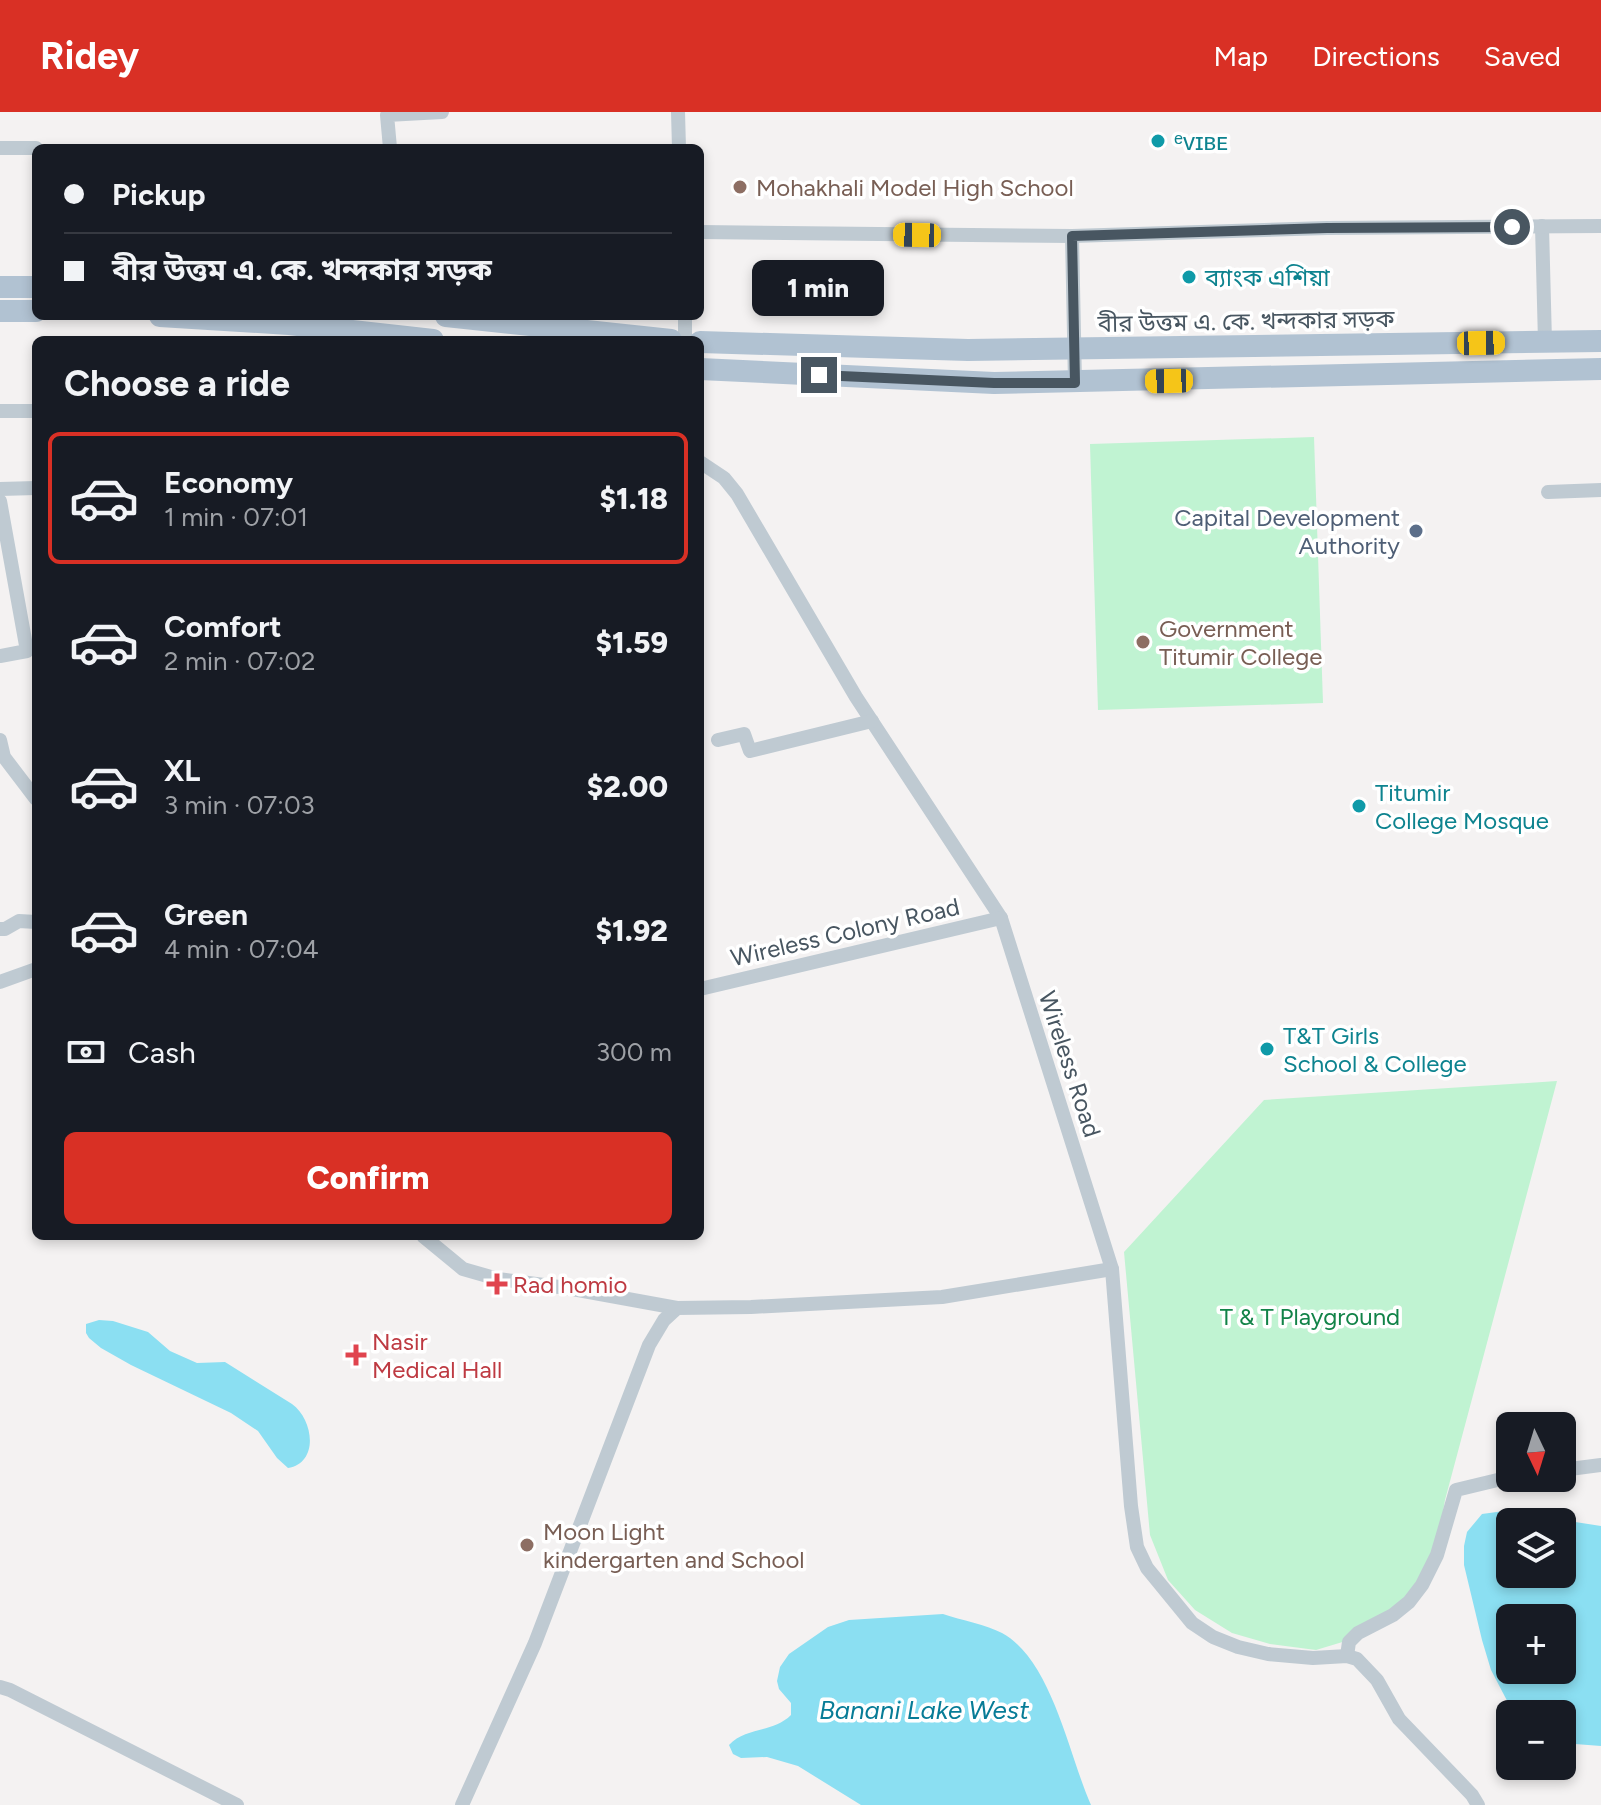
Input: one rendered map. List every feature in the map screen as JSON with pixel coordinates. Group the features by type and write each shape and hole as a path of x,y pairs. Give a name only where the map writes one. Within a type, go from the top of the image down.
{"main road":[{"path":"0,287 32,287"},
{"path":"0,311 32,311"},
{"path":"194,320 369,336"},
{"path":"484,320 634,336"},
{"name":"বীর উত্তম এ. কে. খন্দকার সড়ক","path":"704,342 968,350 1601,341"},
{"path":"704,369 994,383 1075,383 1601,369"}],"street":[{"path":"390,144 387,115 442,112"},
{"path":"678,112 679,144"},
{"path":"0,148 32,148"},
{"path":"1542,226 1545,342"},
{"path":"704,232 1072,236 1327,228 1601,226"},
{"path":"1072,236 1075,383"},
{"path":"0,411 32,411"},
{"name":"Wireless Road","path":"704,465 724,478 737,494 872,721 1001,918 1112,1269 1131,1506 1137,1547 1147,1568 1192,1623 1213,1637 1268,1654 1313,1658 1347,1656"},
{"path":"0,489 32,488"},
{"path":"1548,492 1601,490"},
{"path":"0,501 27,651 0,656"},
{"path":"718,740 744,734 750,751 872,721"},
{"path":"0,740 2,758 32,794"},
{"name":"Wireless Colony Road","path":"704,988 1001,918"},
{"path":"0,929 19,921 32,922"},
{"path":"0,982 32,970"},
{"path":"428,1240 463,1269 475,1273 677,1308 942,1297 1112,1269"},
{"path":"462,1805 535,1643 649,1345 664,1320 677,1308"},
{"path":"1576,1468 1601,1465"},
{"path":"1478,1805 1399,1719 1377,1680 1357,1659 1347,1656 1349,1642 1358,1633 1393,1615 1409,1602 1422,1585 1437,1555 1456,1490 1496,1480"},
{"path":"0,1687 237,1805"}],"green space":[{"path":"1314,437 1323,703 1098,710 1090,444"},
{"name":"T & T Playground","path":"1557,1081 1445,1500 1436,1552 1400,1606 1359,1637 1316,1650 1270,1644 1232,1633 1195,1610 1168,1580 1150,1535 1124,1252 1264,1100"}],"water":[{"path":"99,1320 148,1332 170,1351 197,1363 225,1362 292,1404 309,1430 309,1450 305,1458 288,1468 258,1431 231,1413 101,1348 86,1333 86,1324"},
{"path":"1496,1512 1496,1588 1576,1588 1576,1522 1601,1526 1601,1746 1576,1744 1576,1700 1507,1700 1498,1684 1576,1684 1576,1604 1496,1604 1496,1680 1482,1640 1464,1565 1467,1532 1482,1514"},
{"name":"Banani Lake West","path":"943,1614 1002,1633 1019,1646 1034,1664 1057,1711 1091,1805 861,1805 798,1766 767,1757 741,1758 733,1754 729,1745 736,1739 776,1725 791,1715 791,1703 779,1689 777,1681 780,1667 789,1654 828,1627 849,1620"}],"place":[{"name":"ᵉᴠɪʙᴇ","path":"1158,141"},
{"name":"Mohakhali Model High School","path":"740,187"},
{"name":"ব্যাংক এশিয়া","path":"1189,277"},
{"name":"Capital Development Authority","path":"1416,531"},
{"name":"Government Titumir College","path":"1143,642"},
{"name":"Titumir College Mosque","path":"1359,806"},
{"name":"T&T Girls School & College","path":"1267,1049"},
{"name":"Rad homio","path":"497,1284"},
{"name":"Nasir Medical Hall","path":"356,1355"},
{"name":"Moon Light kindergarten and School","path":"527,1545"}],"route":[{"path":"819,375 994,383 1075,383 1072,236 1327,228 1512,227"}]}
